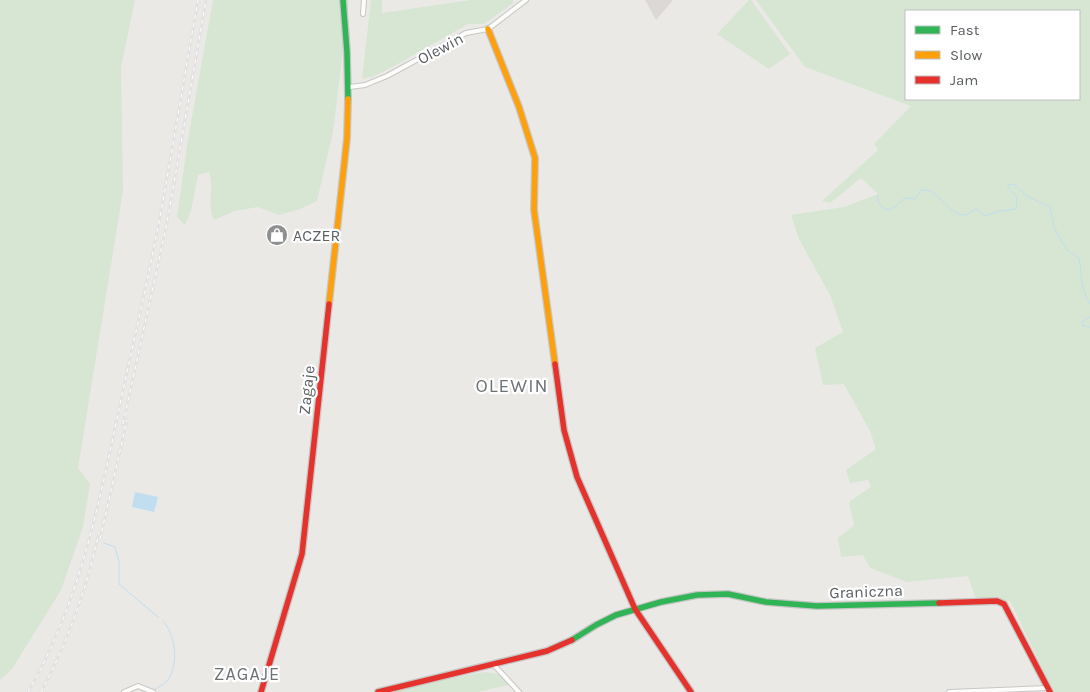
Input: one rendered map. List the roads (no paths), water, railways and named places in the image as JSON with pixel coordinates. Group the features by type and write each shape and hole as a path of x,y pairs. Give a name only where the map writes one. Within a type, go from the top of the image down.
{"street":[{"name":"Zagaje","path":"261,692 302,554 348,138 349,61 342,0"},
{"path":"362,14 364,0"},
{"name":"Olewin","path":"350,87 365,85 387,76 466,33 488,29 526,0"},
{"path":"488,29 519,107 535,158 534,210 560,401 567,443 577,477 635,609 691,692"},
{"name":"Graniczna","path":"378,692 557,648 606,620 635,609 679,598 713,594 728,594 766,602 817,606 997,601 1004,604 1008,609 1049,690"},
{"path":"493,664 519,692"},
{"path":"124,692 138,686 153,692"},
{"path":"949,692 1049,690"}],"water":[{"path":"135,492 158,497 154,512 132,507"}],"waterway":[{"path":"878,195 880,205 889,210 905,198 915,199 921,190 927,190 933,192 956,213 964,215 977,209 985,216 1000,211 1016,209 1017,197 1008,188 1008,185 1014,184 1028,197 1050,207 1054,227 1062,242 1068,251 1079,258 1083,286 1090,304"},
{"path":"1090,317 1082,322 1083,326 1090,327"},
{"path":"104,543 115,547 119,562 119,584 158,617"},
{"path":"154,690 168,680 174,664 173,641 163,621"}],"railway":[{"path":"28,692 47,657 63,620 88,545 98,507 144,296 198,0"},
{"path":"123,424 167,223 206,0"},
{"path":"100,539 127,420"},
{"path":"41,692 76,614 99,532"}],"place":[{"name":"ACZER","path":"277,235"}],"district":[{"name":"OLEWIN","path":"512,385"},
{"name":"ZAGAJE","path":"247,674"}]}
